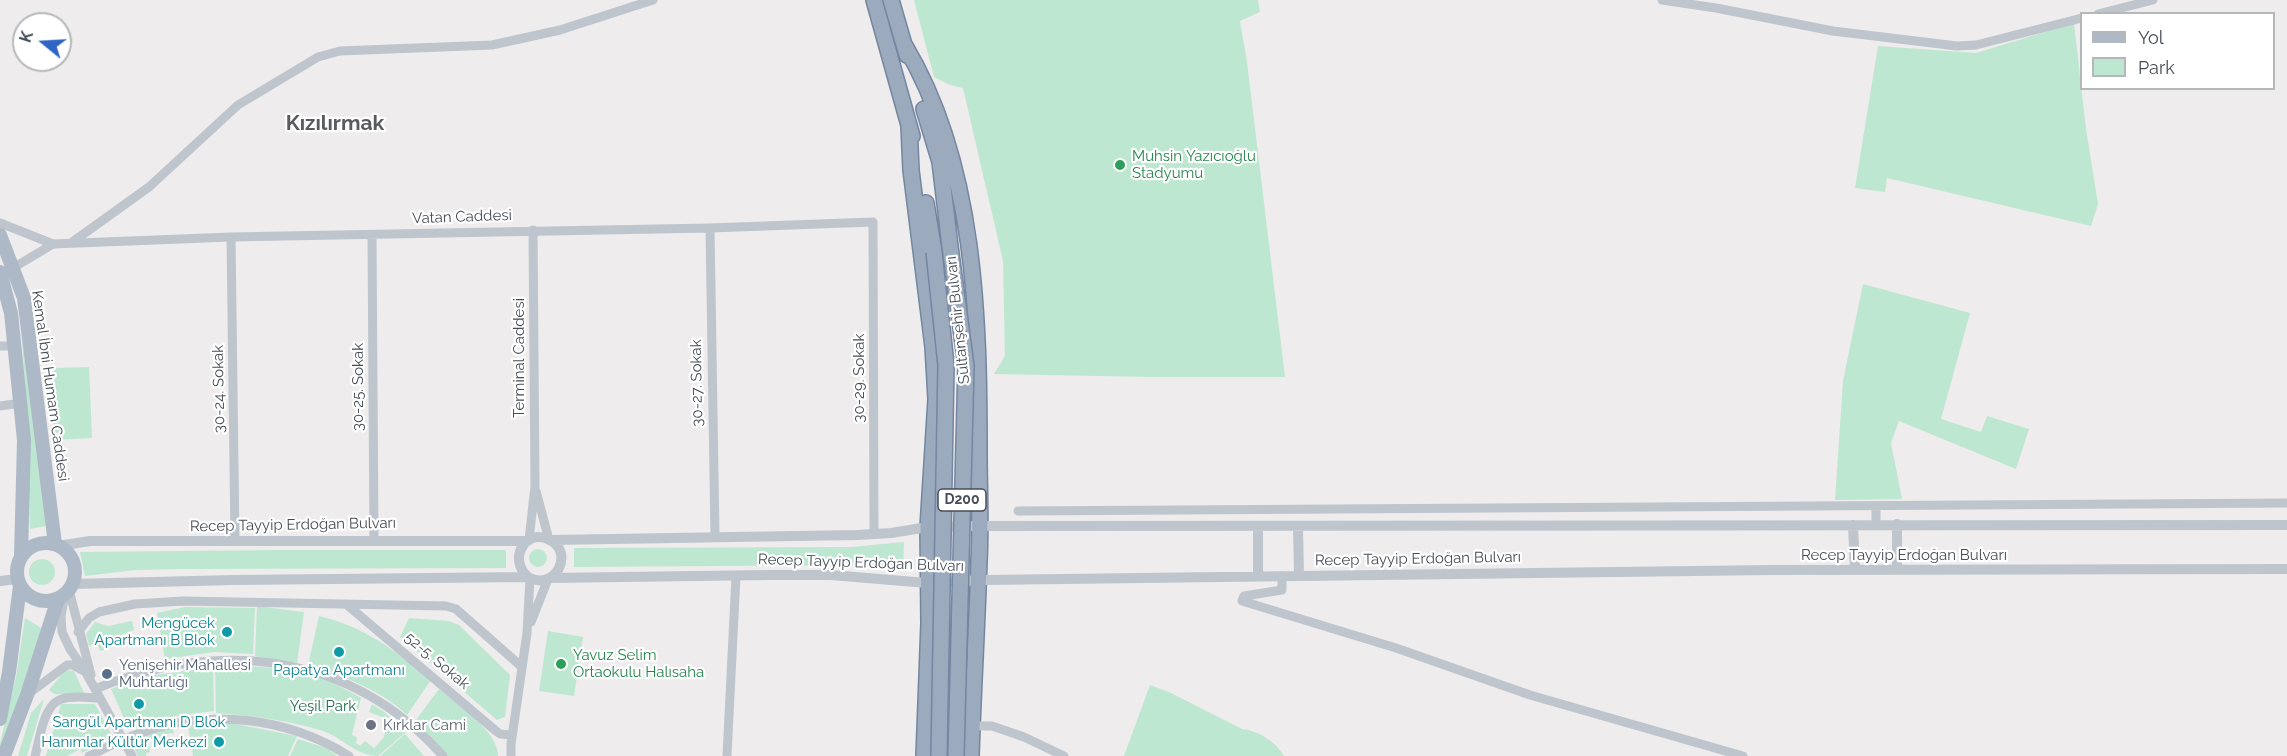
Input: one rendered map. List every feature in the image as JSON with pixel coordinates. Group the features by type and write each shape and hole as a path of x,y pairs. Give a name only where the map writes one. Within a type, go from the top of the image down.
{"highway":[{"name":"Sultanşehir Bulvarı","path":"874,0 920,166 934,252 946,365 939,756"},
{"name":"Sultanşehir Bulvarı","path":"891,0 940,162 966,366 956,756"},
{"path":"905,46 921,74 948,150 959,195 975,290 979,380 979,526 970,756"},
{"path":"909,126 911,170 933,347 936,399 928,527 929,623 924,756"}],"main road":[{"name":"Kemal İbni Humam Caddesi","path":"0,235 7,270 10,313 7,346 21,403 24,440 21,557"},
{"name":"Kemal İbni Humam Caddesi","path":"7,270 24,298 57,545"},
{"path":"0,719 9,672 19,583 17,567 27,549 36,545 57,545 65,550 73,563 75,572 4,756"},
{"path":"19,583 26,594 39,601 66,592"}],"street":[{"path":"71,243 149,187 238,105 318,57 340,51 492,45 560,30 653,0"},
{"path":"1662,0 1833,31 1957,46 1976,45 2080,19"},
{"path":"2106,12 2153,0"},
{"name":"Vatan Caddesi","path":"0,223 53,244 231,237 710,228 873,222"},
{"name":"30-29. Sokak","path":"873,222 874,534"},
{"name":"30-27. Sokak","path":"710,228 715,537"},
{"name":"Terminal Caddesi","path":"529,540 535,486 533,230"},
{"name":"30-25. Sokak","path":"372,235 374,539"},
{"name":"30-24. Sokak","path":"231,237 235,541"},
{"name":"Vatan Caddesi","path":"7,270 53,244"},
{"path":"0,406 21,403"},
{"name":"Terminal Caddesi","path":"535,486 550,540"},
{"path":"1018,511 2287,503"},
{"path":"1876,506 1876,525"},
{"path":"1280,526 1281,510"},
{"path":"1897,524 1897,570"},
{"path":"1853,525 1855,569"},
{"name":"Recep Tayyip Erdoğan Bulvarı","path":"550,540 874,534 928,527 979,526 2287,525"},
{"path":"1258,526 1258,576"},
{"path":"1298,526 1299,576"},
{"path":"527,633 549,579 559,569 561,559 557,546 550,540 539,537 529,540 520,549 518,559 520,570 529,578"},
{"name":"Recep Tayyip Erdoğan Bulvarı","path":"57,545 90,541 529,540"},
{"name":"Recep Tayyip Erdoğan Bulvarı","path":"549,579 831,575 927,583 978,580 1855,569 2287,569"},
{"path":"727,756 736,576"},
{"path":"1282,576 1282,590 1244,596 1242,601 1396,648 1530,695 1743,756"},
{"path":"66,592 257,579 529,578 540,581 549,579"},
{"path":"509,756 527,633 529,578"},
{"path":"0,581 19,583"},
{"path":"66,592 95,689"},
{"path":"66,592 61,616 62,632 132,756"},
{"path":"78,632 89,618 99,612 135,604 183,601 446,606 454,608 522,667"},
{"name":"52-5. Sokak","path":"346,604 496,731 511,740"},
{"path":"95,689 146,671 198,662 240,660 295,667 327,675 376,700 406,721 443,756"},
{"path":"27,695 66,665 85,671"},
{"path":"35,756 49,710 54,702 68,698 100,698"},
{"path":"90,756 123,739 156,728 207,719 242,720 293,730 349,756"},
{"path":"972,726 992,726 1024,737 1064,756"}],"green space":[{"name":"Muhsin Yazıcıoğlu Stadyumu","path":"914,0 1258,0 1260,12 1240,21 1247,62 1285,377 994,374 1005,356 1003,261 963,88 950,85 934,77"},
{"path":"2074,23 2080,90 2098,204 2091,226 1887,178 1885,192 1855,188 1878,46 1976,53"},
{"path":"1863,284 1970,313 1941,419 1981,432 1987,416 2029,429 2016,469 1899,421 1891,443 1902,499 1835,500 1843,381"},
{"path":"21,328 27,356 46,526 30,529 27,411"},
{"path":"89,367 92,438 53,440 54,368"},
{"path":"904,542 903,569 868,565 574,567 574,548 851,547"},
{"path":"534,549 542,549 547,554 545,565 534,567 529,562 529,554"},
{"path":"506,550 506,568 180,569 135,570 85,576 80,552"},
{"path":"42,559 52,562 55,572 52,582 42,585 32,582 29,572 32,562"},
{"path":"257,606 304,612 297,663 255,656"},
{"path":"185,607 255,608 253,654 214,652 165,659 157,613"},
{"path":"319,616 351,626 379,641 431,680 407,715 385,698 360,684 308,666"},
{"path":"25,618 46,631 0,755 0,743 16,677"},
{"path":"409,618 449,621 459,625 510,675 505,717 497,720 400,637"},
{"path":"132,621 134,630 105,642 107,649 100,651 97,643 89,646 86,634 95,622 108,626"},
{"name":"Yavuz Selim Ortaokulu Halısaha","path":"548,631 583,637 574,696 539,691"},
{"name":"Yeşil Park","path":"215,665 289,671 318,678 351,692 361,698 352,735 357,737 356,743 360,746 365,741 374,748 384,737 388,719 369,712 372,704 406,732 378,756 363,753 330,734 310,727 270,719 216,713"},
{"path":"213,667 214,711 175,716 129,729 111,689 148,676"},
{"path":"65,670 74,671 85,695 54,694 49,690"},
{"path":"1150,685 1171,693 1242,729 1260,734 1271,741 1284,756 1124,756"},
{"path":"439,689 485,728 492,738 498,756 446,756 416,720"},
{"path":"44,699 27,756 18,756 31,713"},
{"path":"61,704 95,704 111,734 110,737 82,753 80,749 67,756 46,756"},
{"path":"230,723 297,736 288,756 193,756 188,726"},
{"path":"172,725 174,734 149,740 150,752 146,753 146,756 138,756 131,742 132,738"},
{"path":"405,734 424,756 380,756"},
{"path":"298,739 326,748 338,756 290,756"}],"place":[{"name":"Muhsin Yazıcıoğlu Stadyumu","path":"1120,165"},
{"name":"Mengücek Apartmanı B Blok","path":"227,632"},
{"name":"Papatya Apartmanı","path":"339,652"},
{"name":"Yavuz Selim Ortaokulu Halısaha","path":"561,664"},
{"name":"Yenişehir Mahallesi Muhtarlığı","path":"107,674"},
{"name":"Sarıgül Apartmanı D Blok","path":"139,704"},
{"name":"Kırklar Cami","path":"371,725"},
{"name":"Hanımlar Kültür Merkezi","path":"219,742"}],"district":[{"name":"Kızılırmak","path":"335,124"}]}
